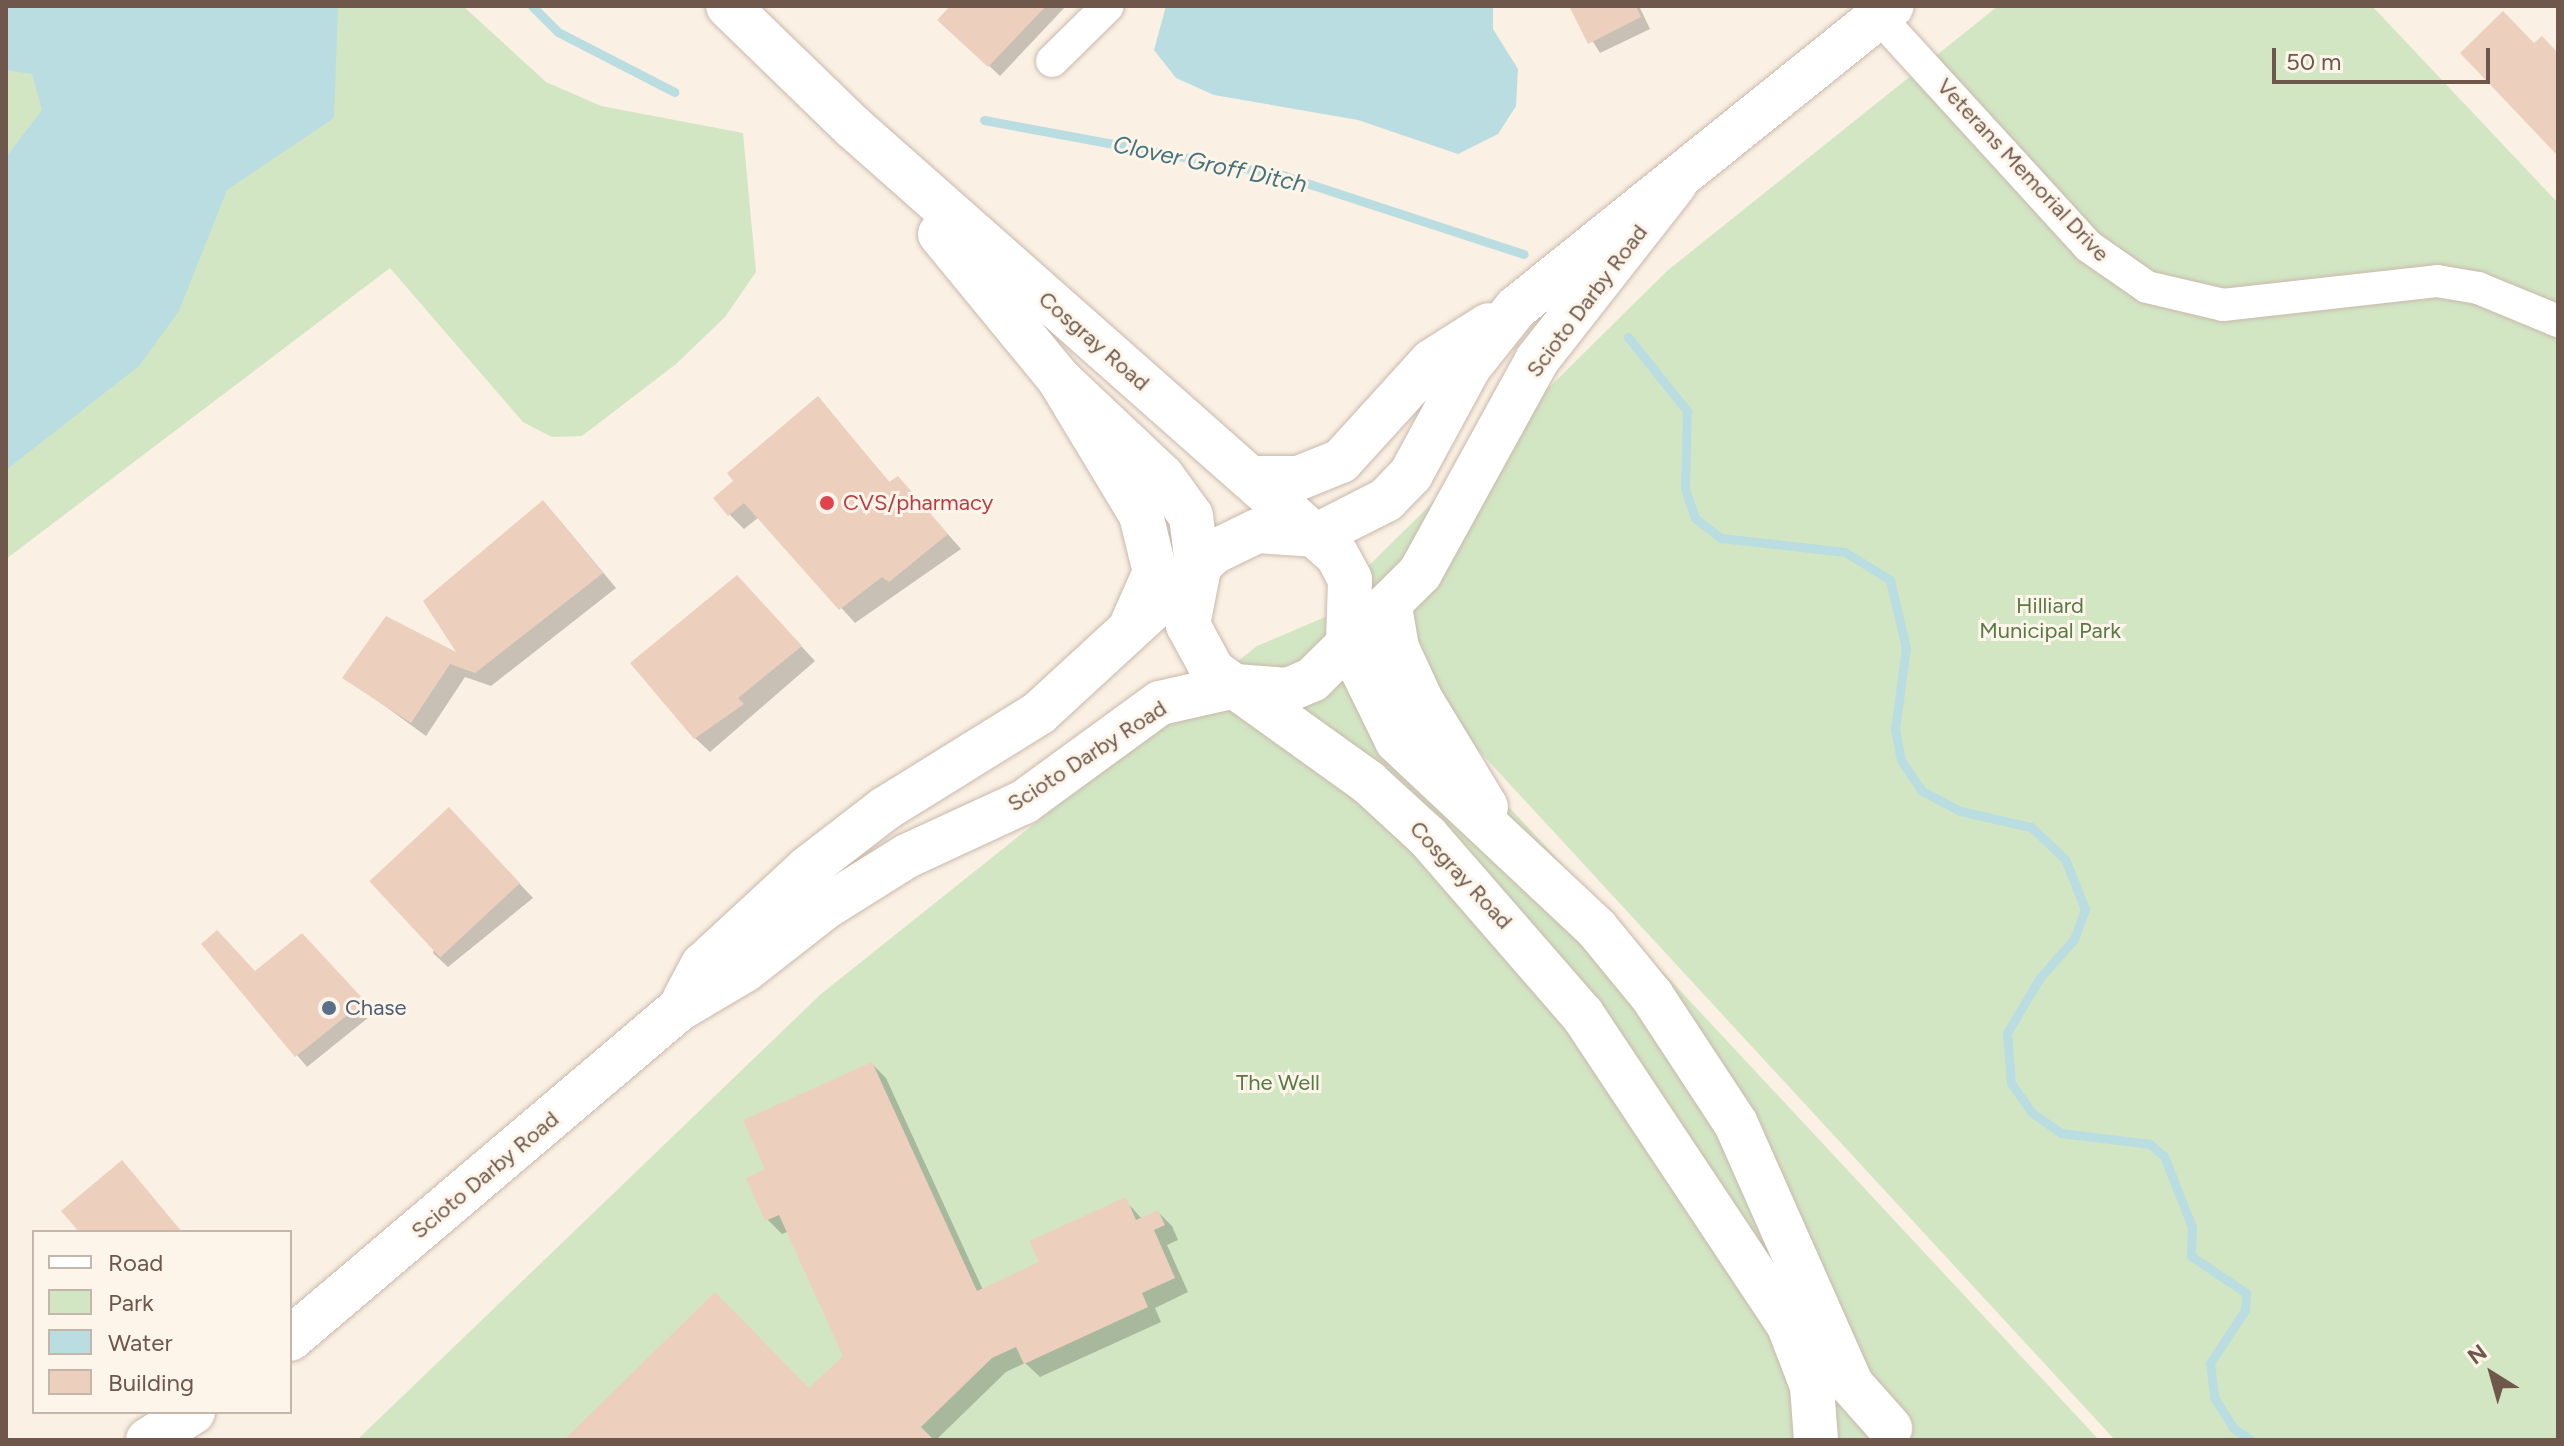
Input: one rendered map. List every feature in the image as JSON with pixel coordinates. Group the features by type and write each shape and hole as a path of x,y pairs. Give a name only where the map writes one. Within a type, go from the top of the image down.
{"main road":[{"name":"Cosgray Road","path":"728,6 853,127 1258,478 1317,535 1350,579 1348,641 1397,741 1463,809 1496,829 1597,929 1652,996 1736,1124 1851,1384 1902,1434"},
{"name":"Scioto Darby Road","path":"1258,478 1299,478 1341,461 1432,361 1516,308 1675,184 1881,10"},
{"name":"Cosgray Road","path":"853,127 1059,379 1162,476 1191,516 1198,573 1188,625 1198,652 1235,686 1368,782 1427,836 1582,1014 1789,1326 1812,1386 1816,1440"},
{"name":"Scioto Darby Road","path":"292,1337 679,1009 907,856 1024,802 1160,703 1235,686 1288,690 1312,680 1348,641 1390,607 1464,502 1537,360 1675,184"},
{"name":"Scioto Darby Road","path":"679,1009 703,965 808,868 886,808 1039,713 1118,647 1198,573 1214,552 1257,531 1317,535 1386,500 1411,474 1469,367 1516,308"},
{"name":"Cosgray Road","path":"1059,379 1149,539 1155,572 1149,598 1118,647"},
{"name":"Cosgray Road","path":"1390,607 1397,648 1421,700 1478,786 1496,829"},
{"path":"148,1440 190,1414"},
{"name":"Cosgray Road","path":"1824,1440 1865,1425 1902,1434"}],"street":[{"path":"1052,61 1108,6"},
{"name":"Veterans Memorial Drive","path":"1881,10 2088,246 2147,287 2223,305 2437,281 2478,288 2558,321"}],"green space":[{"path":"6,6 463,6 546,82 601,106 743,133 756,272 725,317 676,364 582,436 552,437 523,422 390,268 6,559"},
{"name":"Hilliard Municipal Park","path":"1998,6 2372,6 2558,203 2558,1440 2115,1440 1337,597 1667,271"},
{"name":"The Well","path":"1330,615 2099,1440 357,1440 821,994 1257,646"}],"water":[{"path":"6,6 338,7 334,118 227,190 179,311 139,366 6,470 6,157 42,110 32,74 6,70"},
{"path":"1166,6 1493,6 1493,29 1518,69 1516,106 1498,134 1458,154 1358,120 1214,95 1176,78 1154,50"}],"building":[{"path":"950,6 1046,6 988,67 937,20"},
{"path":"1569,6 1636,6 1641,17 1588,44"},
{"path":"2503,11 2534,43 2542,36 2558,53 2558,156 2460,53"},
{"path":"818,396 889,482 898,476 948,534 889,582 882,577 839,610 744,503 728,516 713,498 733,481 727,473"},
{"path":"543,500 603,573 475,673 450,664 411,723 342,678 386,616 456,652 423,601"},
{"path":"737,575 802,646 738,698 744,704 694,739 630,663"},
{"path":"449,807 520,883 440,957 369,881"},
{"path":"217,930 255,971 302,933 365,1001 295,1057 201,944"},
{"path":"872,1062 977,1291 1039,1262 1029,1241 1126,1197 1136,1220 1158,1210 1165,1225 1154,1230 1175,1278 1142,1293 1148,1307 1024,1364 1016,1347 992,1358 921,1427 934,1440 564,1440 715,1292 809,1388 843,1356 779,1215 765,1221 746,1178 765,1169 743,1120"},
{"path":"122,1160 180,1230 77,1230 61,1211"}],"waterway":[{"name":"Clover Groff Ditch","path":"532,6 558,32 674,92"},
{"name":"Clover Groff Ditch","path":"984,120 1285,176 1524,254"},
{"name":"Clover Groff Ditch","path":"1628,337 1687,411 1685,489 1695,518 1721,538 1845,552 1890,580 1906,648 1895,729 1901,760 1922,791 1960,811 2031,827 2065,859 2085,909 2074,939 2039,979 2007,1033 2011,1083 2031,1112 2061,1133 2150,1144 2164,1156 2192,1227 2191,1256 2246,1293 2245,1310 2210,1363 2214,1397 2233,1428 2251,1440"}],"place":[{"name":"CVS/pharmacy","path":"827,503"},
{"name":"Chase","path":"329,1008"}]}
